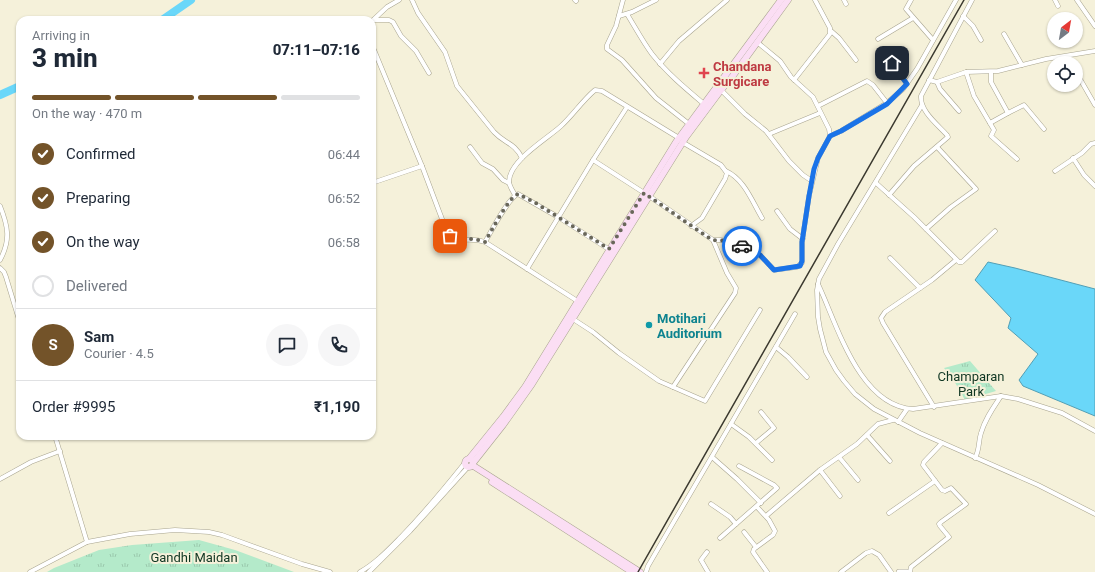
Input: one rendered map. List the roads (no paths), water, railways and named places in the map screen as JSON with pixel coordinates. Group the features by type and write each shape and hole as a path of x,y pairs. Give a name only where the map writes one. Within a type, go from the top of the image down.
{"main road":[{"path":"469,464 525,387 580,302 680,140 688,124 781,0"},
{"path":"680,140 732,77 788,0"},
{"path":"469,464 515,409 573,320 580,302"},
{"path":"469,464 632,572"},
{"path":"469,464 640,572"}],"street":[{"path":"376,17 397,0"},
{"path":"412,0 418,13 445,52 457,86 499,138 515,147 522,158"},
{"path":"617,0 622,2 616,26 607,45 607,49 622,60 656,98 688,124"},
{"path":"619,16 627,14 656,0"},
{"path":"660,64 679,41 727,0"},
{"path":"815,0 831,31 839,38 856,60"},
{"path":"911,0 906,9 933,40"},
{"path":"712,240 733,242 749,252 760,255 774,270 800,266 802,261 803,239 812,181 818,158 830,136 887,104 907,84 956,0"},
{"path":"889,195 914,166 948,136 925,110 922,105 921,96 972,0"},
{"path":"1055,0 1058,6"},
{"path":"1077,0 1095,26"},
{"path":"627,14 660,64 678,82 704,104"},
{"path":"963,16 973,26 982,40"},
{"path":"878,39 913,18"},
{"path":"376,20 389,20 393,22 402,36 416,51 429,73"},
{"path":"794,80 829,37 831,31"},
{"path":"1004,34 1022,65"},
{"path":"757,42 780,62 794,80 813,97 830,136"},
{"path":"1068,56 1095,51"},
{"path":"884,52 907,84"},
{"path":"376,55 422,166 445,227 450,236 458,239 475,239 485,242 580,302"},
{"path":"929,80 937,82 966,72 980,70 991,72 1047,59"},
{"path":"966,72 974,96 994,130 991,136 1017,159"},
{"path":"991,72 991,82 1008,113"},
{"path":"818,106 867,81 873,85 887,104"},
{"path":"937,82 940,90 959,111"},
{"path":"1083,84 1095,105"},
{"path":"509,183 514,170 522,158 561,127 595,90 602,91 721,165 726,171 735,175 741,182 762,218"},
{"path":"721,90 745,114 769,134 789,161 803,175 812,181"},
{"path":"922,105 838,244 821,275 818,283 817,309 826,352 844,382 864,402 893,420 1064,498 1095,514"},
{"path":"990,123 1008,115 1008,113 1024,105 1044,129"},
{"path":"526,269 627,107"},
{"path":"769,134 820,112"},
{"path":"1055,171 1082,153 1091,144 1095,143"},
{"path":"470,147 482,163 493,169 503,180 509,183 515,195"},
{"path":"926,229 951,207 974,192 976,189 937,147"},
{"path":"1073,158 1084,175 1095,186"},
{"path":"593,160 647,194 712,240 727,273 736,288 736,291 673,387"},
{"path":"376,182 422,166"},
{"path":"691,226 700,220 707,211 725,179 726,171"},
{"path":"876,183 926,229 956,260 960,262 962,262 995,231"},
{"path":"485,242 509,201 515,195 521,195 612,251"},
{"path":"0,206 8,228 7,245 0,260"},
{"path":"777,211 790,230 803,239"},
{"path":"890,258 920,288"},
{"path":"934,407 881,318 885,312 920,288 956,260"},
{"path":"0,268 6,276 16,310"},
{"path":"818,283 840,335 861,374 868,384 888,401 907,409 934,407 1001,396 1018,399 1062,413 1095,431"},
{"path":"573,320 593,332 619,354 644,372 704,401 760,310"},
{"path":"646,572 648,566 795,314"},
{"path":"776,347 788,356 807,377"},
{"path":"976,458 979,450 980,434 984,423 1001,396"},
{"path":"898,422 907,409"},
{"path":"756,444 774,428 761,412"},
{"path":"766,516 820,470 857,444 880,423 893,420"},
{"path":"731,424 745,434 772,460"},
{"path":"867,435 890,461"},
{"path":"56,440 86,542"},
{"path":"910,572 911,567 949,537 939,524 966,504 952,489 944,491 923,464 942,443"},
{"path":"0,479 31,462 60,451"},
{"path":"839,456 858,480"},
{"path":"712,457 737,478 761,503"},
{"path":"360,572 374,564 469,464"},
{"path":"369,572 425,516 469,464"},
{"path":"720,538 761,503 775,490 777,486 740,466"},
{"path":"820,470 840,496"},
{"path":"889,513 935,481"},
{"path":"711,504 730,517 736,524"},
{"path":"756,507 766,516 775,532 753,550 753,553 767,572"},
{"path":"30,572 86,542 150,532 186,530 208,532 236,540 302,564 330,572"},
{"path":"744,532 756,547"},
{"path":"841,572 866,553 872,551 879,555 891,572"},
{"path":"707,552 701,560 708,572"},
{"path":"899,572 907,572"}],"water":[{"path":"988,262 1095,289 1095,416 1023,386 1019,380 1038,354 1008,328 1011,318 975,280"}],"waterway":[{"path":"168,16 191,0"},
{"path":"0,95 16,88"}],"railway":[{"path":"638,572 964,0"}],"place":[{"name":"Chandana Surgicare","path":"704,73"},
{"name":"Motihari Auditorium","path":"649,325"}],"park label":[{"name":"Champaran Park","path":"971,384"},
{"name":"Gandhi Maidan","path":"194,557"}]}
